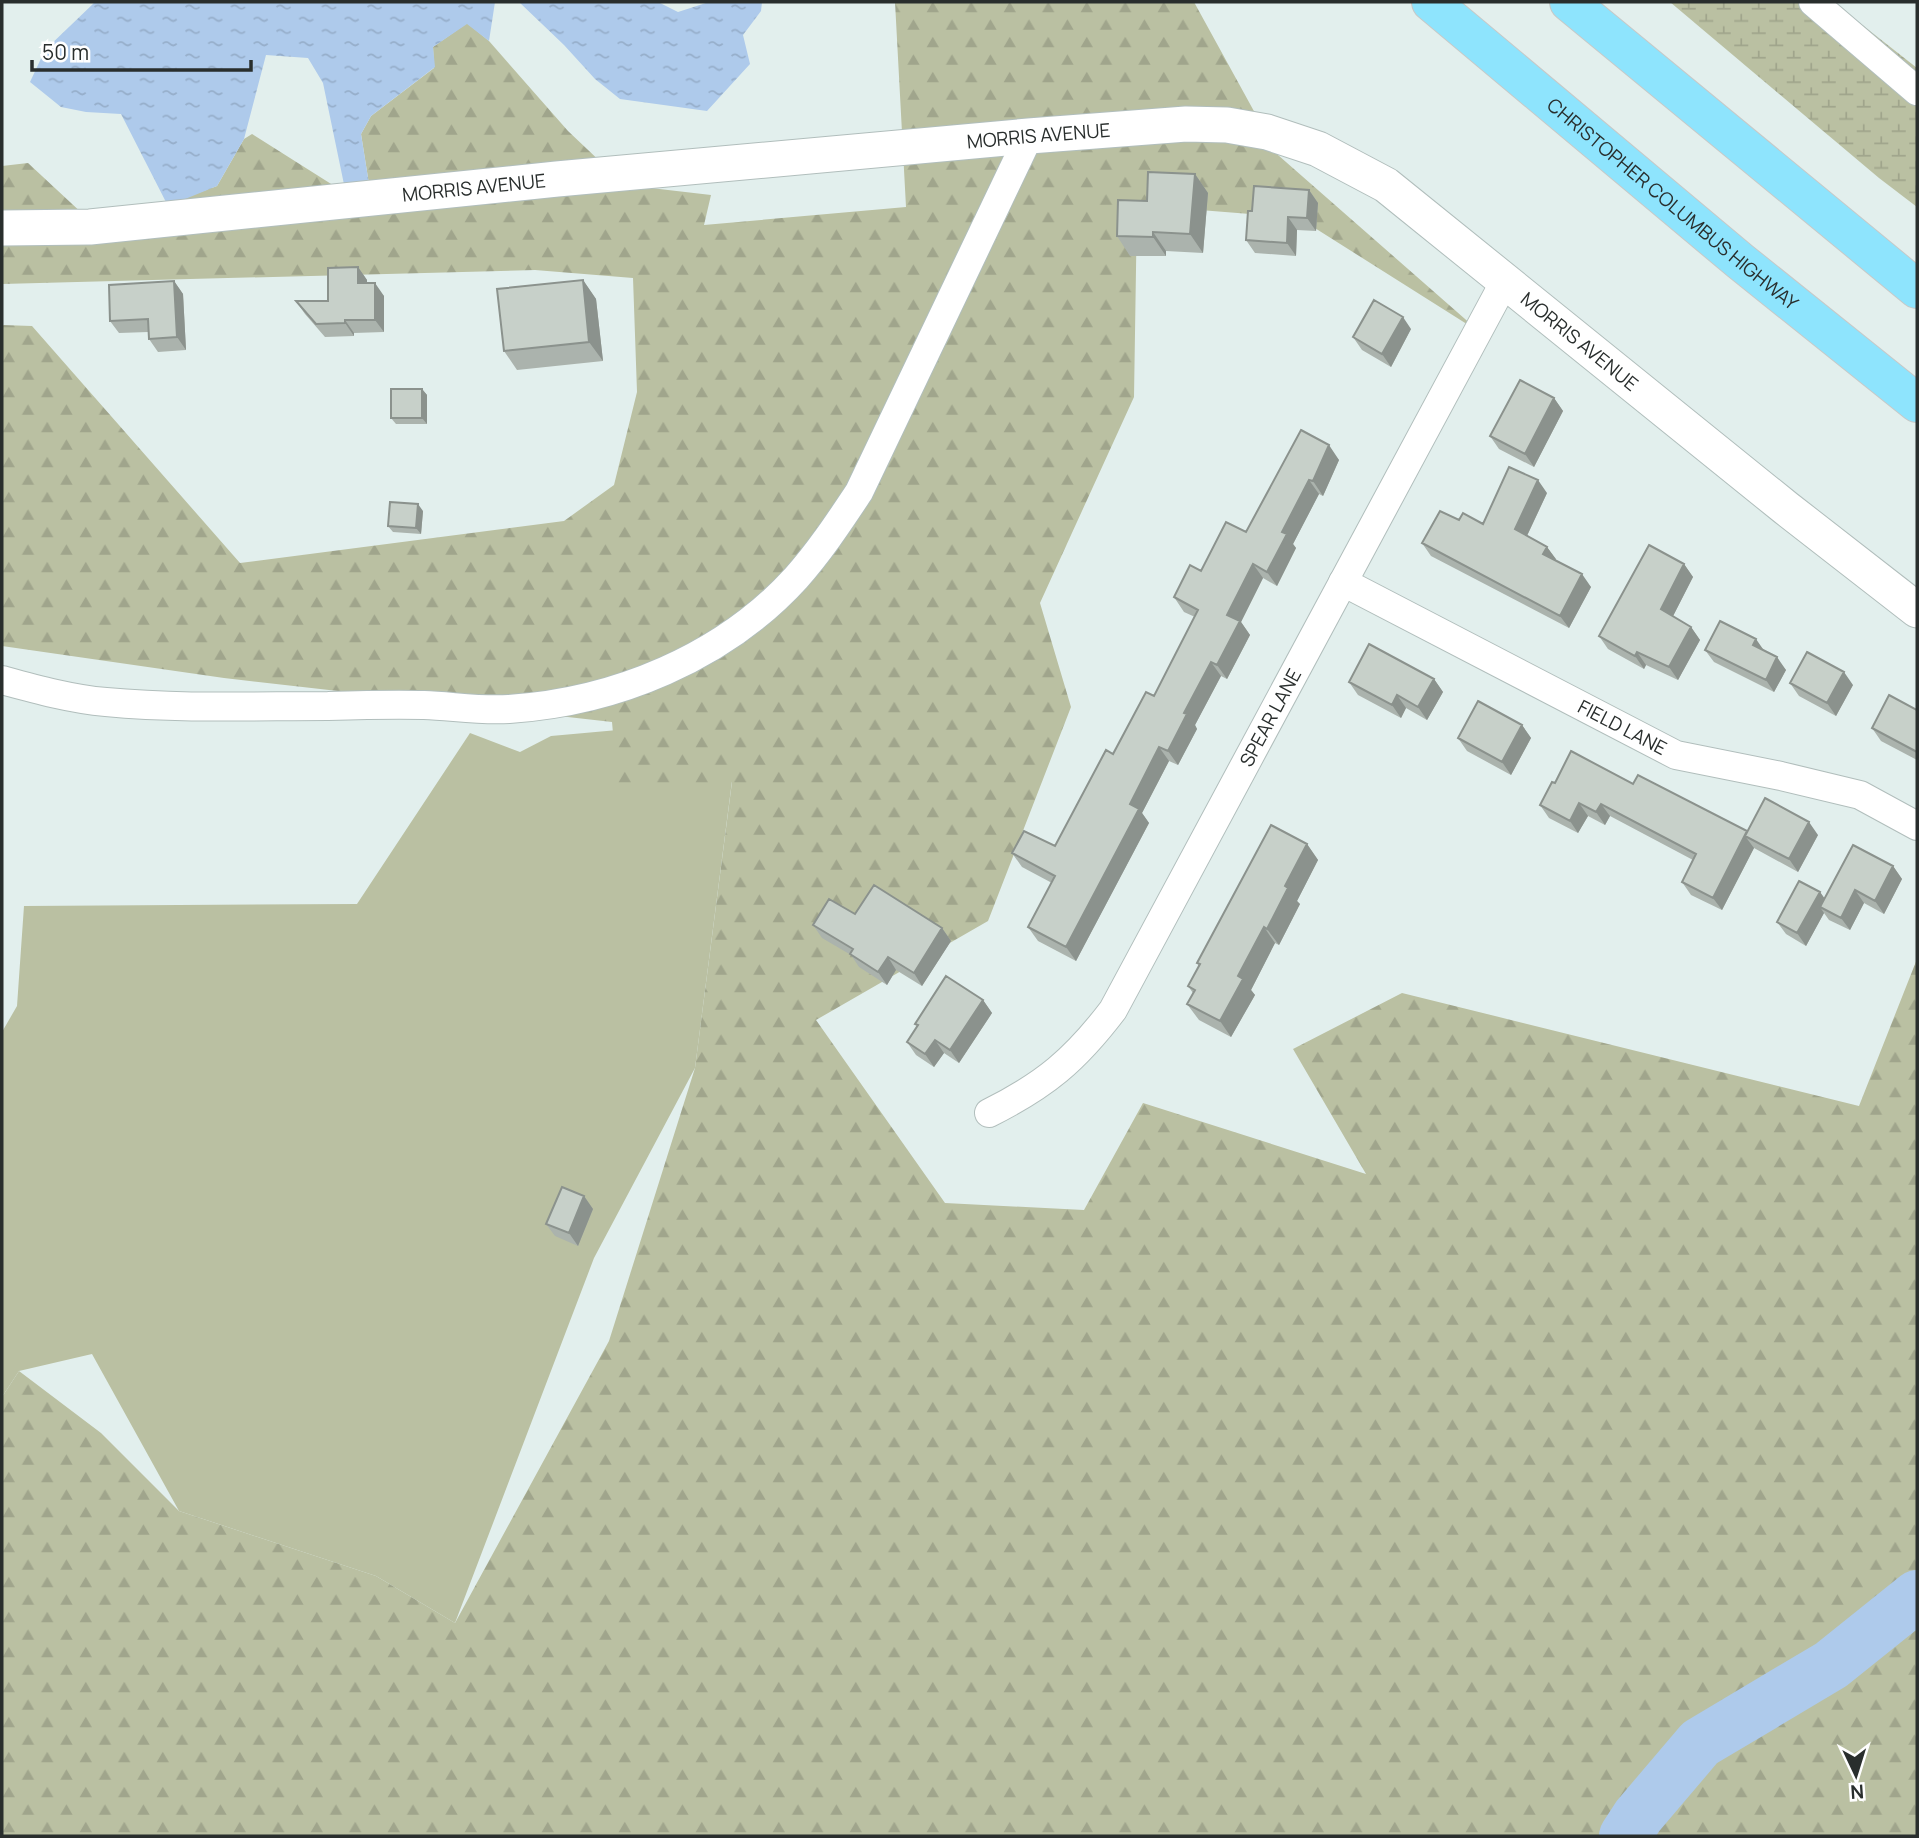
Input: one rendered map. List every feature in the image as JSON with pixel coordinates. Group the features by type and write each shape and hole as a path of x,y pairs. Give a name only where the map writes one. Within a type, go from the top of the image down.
{"highway":[{"name":"CHRISTOPHER COLUMBUS HIGHWAY","path":"1431,2 1740,261 1917,403"},
{"path":"1569,2 1917,289"}],"street":[{"path":"1813,2 1917,91"},
{"name":"MORRIS AVENUE","path":"2,228 90,227 557,179 1186,124 1227,125 1267,132 1318,149 1386,185 1786,509 1917,610"},
{"path":"2,680 36,690 103,702 170,707 426,705 506,709 560,704 613,691 663,672 711,647 755,615 795,579 829,538 859,492 1029,136"},
{"name":"SPEAR LANE","path":"989,1113 1027,1094 1059,1071 1088,1042 1114,1010 1505,281"},
{"name":"FIELD LANE","path":"1343,582 1676,755 1860,795 1917,826"}],"green space":[{"path":"895,2 1194,2 1278,155 1481,333 1299,218 1137,205 1134,397 1040,603 1071,707 988,921 816,1020 945,1203 1084,1210 1143,1103 1366,1174 1293,1049 1402,993 1859,1106 1917,959 1917,1836 2,1836 2,1397 19,1371 101,1433 179,1511 376,1576 455,1623 609,1341 695,1068 732,782 618,789 612,722 224,678 2,646 2,325 32,326 240,563 564,521 614,485 637,392 633,278 535,270 2,284 2,166 28,163 99,229 217,186 244,139 252,134 347,194 369,184 361,134 371,116 434,68 433,47 467,23 489,41 568,131 625,185 711,195 704,225 906,207"},
{"path":"1670,2 1833,2 1917,68 1917,207 1879,178"},
{"path":"629,729 732,781 695,1068 594,1258 455,1623 376,1576 179,1511 92,1354 19,1371 2,1397 2,1032 17,1006 24,906 357,904 470,733 520,752 551,736"}],"water":[{"path":"95,2 495,2 489,41 467,24 433,47 435,67 371,116 361,134 369,184 346,194 323,83 308,58 266,55 244,139 217,186 168,206 121,114 61,107 30,82 45,50"},
{"path":"519,2 658,2 678,12 709,2 762,2 761,11 743,35 750,64 707,111 620,99 595,79"}],"building":[{"path":"1148,172 1195,174 1190,234 1153,232 1153,237 1117,236 1118,200 1147,201"},
{"path":"1254,186 1309,190 1307,218 1288,217 1287,243 1246,240 1248,211 1252,211"},
{"path":"358,267 358,283 375,283 375,320 316,324 296,301 328,301 328,268"},
{"path":"583,280 589,342 504,351 497,289"},
{"path":"174,281 177,337 149,339 148,319 110,321 109,285"},
{"path":"1374,300 1403,317 1382,354 1353,337"},
{"path":"1520,380 1554,398 1525,454 1490,436"},
{"path":"391,389 422,389 422,418 391,418"},
{"path":"1301,430 1329,445 1313,481 1309,480 1282,532 1287,534 1267,572 1253,564 1227,615 1240,621 1217,665 1211,662 1184,713 1187,714 1168,751 1159,747 1130,804 1139,809 1066,947 1028,927 1055,876 1012,853 1024,831 1055,846 1106,750 1113,754 1146,692 1154,696 1198,610 1174,597 1190,565 1201,571 1226,522 1246,532"},
{"path":"1509,467 1538,480 1515,529 1547,547 1543,554 1582,574 1560,616 1422,543 1440,511 1459,520 1463,513 1483,524"},
{"path":"390,502 418,504 416,528 388,526"},
{"path":"1649,545 1684,564 1661,609 1691,627 1669,667 1637,652 1635,656 1599,636"},
{"path":"1720,621 1756,639 1753,645 1777,657 1766,680 1705,650"},
{"path":"1369,644 1434,679 1418,707 1397,695 1392,705 1349,682"},
{"path":"1807,652 1844,672 1827,703 1790,683"},
{"path":"1889,695 1917,710 1917,752 1872,728"},
{"path":"1478,701 1522,725 1502,762 1458,738"},
{"path":"1571,751 1633,784 1638,775 1747,831 1713,898 1682,882 1696,854 1601,804 1596,812 1579,803 1570,821 1540,805"},
{"path":"1765,798 1809,822 1789,859 1745,836"},
{"path":"1271,825 1307,844 1267,929 1264,927 1238,976 1243,979 1220,1021 1187,1004 1195,990 1188,986 1200,964 1197,963"},
{"path":"1853,845 1893,866 1875,901 1855,890 1841,918 1820,907"},
{"path":"1799,881 1820,892 1797,933 1777,922"},
{"path":"874,885 942,928 914,973 888,957 878,972 850,954 853,949 813,925 829,899 855,914"},
{"path":"946,976 983,1000 950,1050 935,1040 925,1054 907,1042 918,1025 915,1024"},
{"path":"562,1187 584,1196 569,1233 546,1224"}],"waterway":[{"path":"1625,1836 1638,1816 1700,1743 1831,1665 1917,1596"}]}
